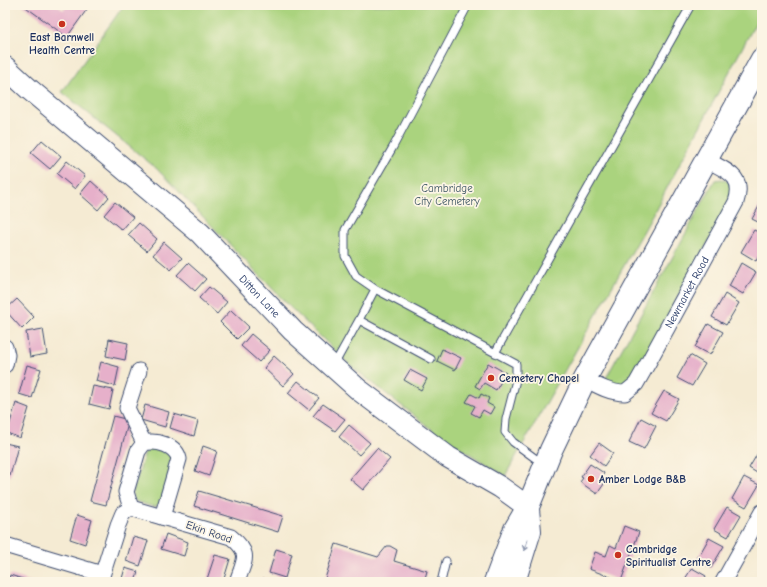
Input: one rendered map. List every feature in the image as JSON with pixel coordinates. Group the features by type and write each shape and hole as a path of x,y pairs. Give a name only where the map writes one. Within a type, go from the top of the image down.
{"main road":[{"path":"495,582 515,530 528,507 548,498 556,472 548,457 585,379 762,59"},
{"name":"Ditton Lane","path":"5,67 200,233 293,331 359,390 448,457 500,487 528,507"},
{"path":"514,582 530,531 528,507"}],"street":[{"name":"Newmarket Road","path":"585,379 615,393 625,393 636,384 652,356 736,202 739,192 739,185 732,174 707,160"},
{"path":"5,348 5,365"},
{"path":"139,371 127,408 144,443"},
{"path":"5,545 101,578 123,513 131,508 126,492 138,451 144,443 152,441 173,448 179,459 162,517"},
{"name":"Ekin Road","path":"131,508 232,537 243,546 245,554 237,582"},
{"path":"723,582 762,512"}],"lane":[{"path":"468,5 393,147 345,230 345,256 356,276 375,289 516,364 516,380 506,419 505,432 513,442 548,457"},
{"path":"495,353 691,5"},
{"path":"333,367 375,289"},
{"path":"359,320 431,358"},
{"path":"441,582 446,561"}],"green space":[{"name":"Cambridge City Cemetery","path":"124,5 762,5 762,11 646,227 505,476 435,432 350,365 291,308 156,168 62,92"},
{"path":"722,179 732,183 737,189 633,381 623,388 608,383 606,378 715,180"},
{"path":"153,447 175,457 163,503 154,507 135,501 132,495 145,452"}],"building":[{"name":"East Barnwell Health Centre","path":"23,5 57,5 63,10 67,5 90,5 67,37"},
{"path":"42,140 61,156 50,169 31,153"},
{"path":"67,161 85,176 75,189 57,174"},
{"path":"91,181 109,197 98,210 80,194"},
{"path":"762,201 762,224 752,219"},
{"path":"115,202 133,217 122,230 104,215"},
{"path":"139,223 157,239 147,251 128,235"},
{"path":"754,230 762,234 762,250 756,261 741,252"},
{"path":"164,242 182,258 171,270 153,255"},
{"path":"188,263 206,279 195,291 177,275"},
{"path":"741,263 756,272 743,294 729,286"},
{"path":"209,287 227,302 217,314 199,298"},
{"path":"725,294 739,303 726,325 712,317"},
{"path":"17,299 34,317 22,329 5,310"},
{"path":"231,310 249,327 237,339 220,322"},
{"path":"708,324 723,332 710,355 695,347"},
{"path":"43,329 47,354 30,357 26,332"},
{"path":"251,334 270,350 259,362 241,346"},
{"path":"109,339 128,343 125,360 106,356"},
{"path":"442,349 461,358 455,370 437,361"},
{"path":"690,355 705,364 692,386 677,378"},
{"path":"274,356 294,374 283,386 264,368"},
{"path":"101,362 119,367 115,386 96,381"},
{"name":"Cemetery Chapel","path":"488,363 506,373 496,390 484,383 480,389 475,386"},
{"path":"27,365 41,369 32,398 19,394"},
{"path":"410,370 427,379 421,390 404,380"},
{"path":"298,381 319,398 309,410 288,393"},
{"path":"93,386 113,390 109,409 89,404"},
{"path":"664,391 679,399 666,421 651,413"},
{"path":"471,394 479,398 481,394 489,398 487,403 494,407 490,414 483,410 479,417 471,413 475,406 466,402"},
{"path":"16,403 29,408 20,438 7,433"},
{"path":"323,404 345,419 335,431 313,416"},
{"path":"145,405 169,412 165,427 141,420"},
{"path":"174,414 198,421 194,436 170,428"},
{"path":"113,416 129,420 106,505 90,501"},
{"path":"641,418 656,426 644,449 629,442"},
{"path":"349,425 370,443 359,455 339,437"},
{"path":"5,443 18,446 10,476 5,475"},
{"path":"599,443 613,453 604,466 590,455"},
{"path":"203,446 217,451 209,476 195,471"},
{"path":"762,446 762,476 749,468"},
{"path":"377,448 390,459 363,490 350,479"},
{"name":"Amber Lodge B&B","path":"590,464 604,473 600,481 604,484 597,494 580,482 583,478 581,477"},
{"path":"744,477 759,485 746,507 732,499"},
{"path":"199,491 283,516 278,532 194,506"},
{"path":"727,507 741,515 728,537 714,529"},
{"path":"77,515 92,520 85,544 70,539"},
{"name":"Cambridge Spiritualist Centre","path":"624,526 639,532 621,581 589,569 595,552 606,556 610,545 616,548"},
{"path":"166,534 188,542 184,556 161,549"},
{"path":"133,537 148,541 140,566 126,561"},
{"path":"709,538 724,546 711,568 697,559"},
{"path":"336,544 378,557 387,546 390,546 397,550 394,561 427,571 424,582 324,582"},
{"path":"276,549 292,554 285,578 269,573"},
{"path":"215,555 230,559 223,582 206,582"},
{"path":"125,568 138,572 135,582 121,582"},
{"path":"692,568 706,576 703,582 683,582"},
{"path":"10,575 32,582 8,582"},
{"path":"263,578 276,582 262,582"}],"place":[{"name":"East Barnwell Health Centre","path":"62,24"},
{"name":"Cemetery Chapel","path":"491,378"},
{"name":"Amber Lodge B&B","path":"591,479"},
{"name":"Cambridge Spiritualist Centre","path":"618,555"}]}
